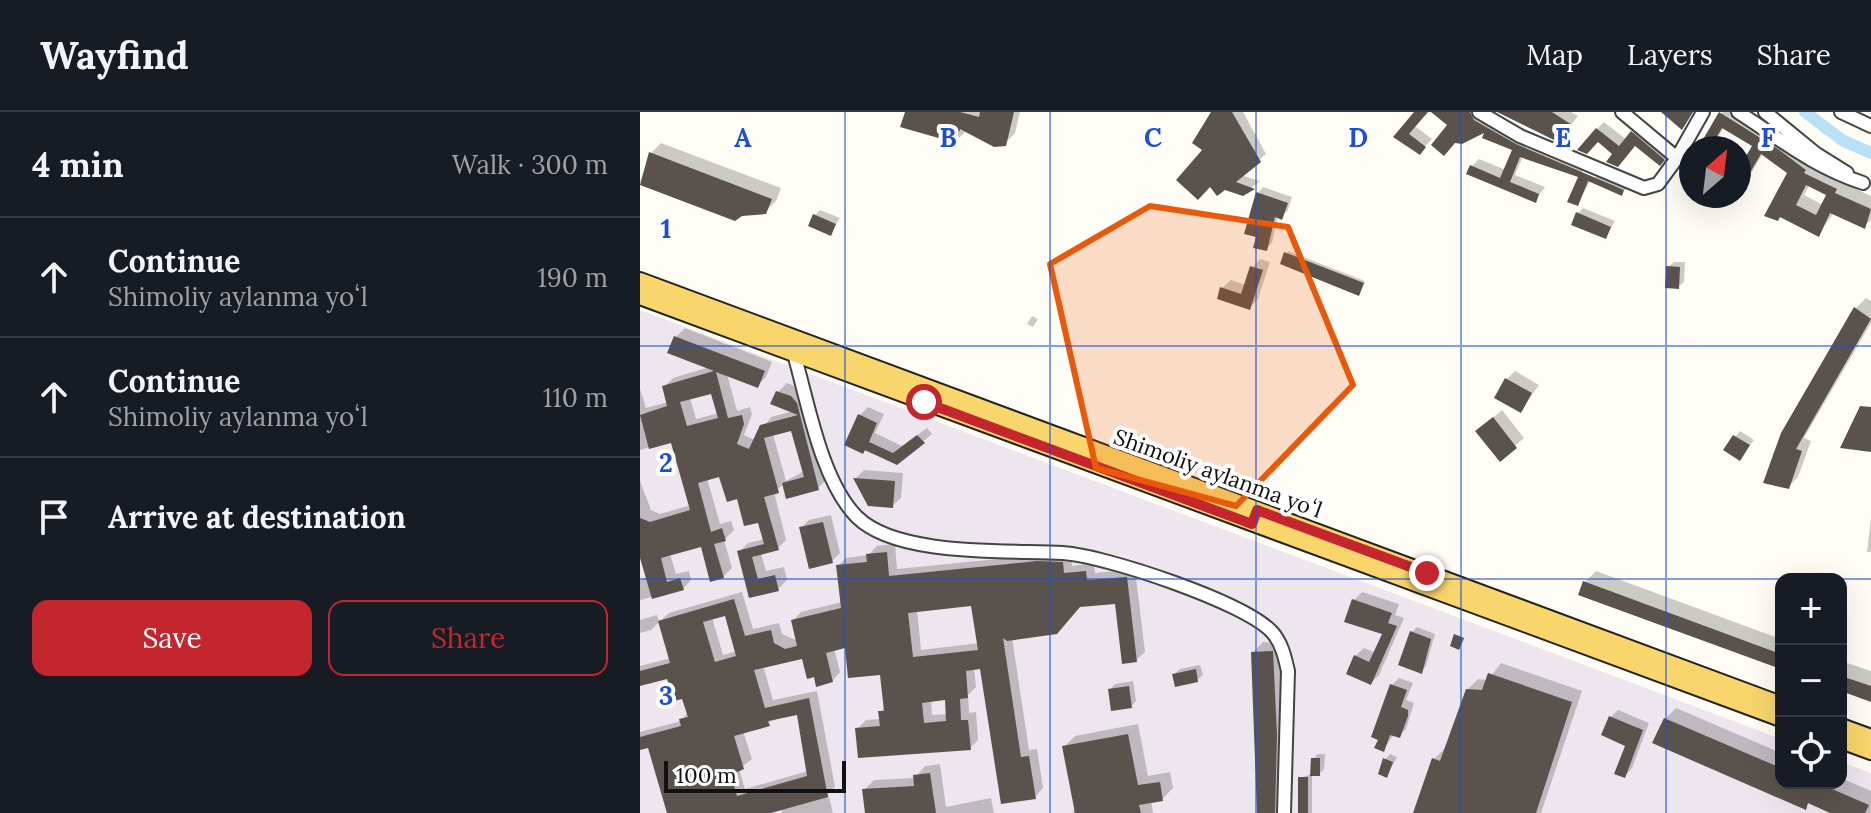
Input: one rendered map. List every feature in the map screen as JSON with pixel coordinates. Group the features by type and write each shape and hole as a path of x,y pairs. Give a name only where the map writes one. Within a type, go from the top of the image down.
{"main road":[{"name":"Shimoliy aylanma yoʻl","path":"640,281 1254,517"},
{"name":"Shimoliy aylanma yoʻl","path":"640,296 1546,624 1775,703"},
{"name":"Shimoliy aylanma yoʻl","path":"1546,624 1778,717"},
{"path":"1847,729 1871,738"},
{"path":"1847,742 1871,751"}],"street":[{"path":"1479,112 1520,136 1644,188 1658,184 1703,112"},
{"path":"1622,112 1677,158"},
{"path":"1738,112 1804,159 1826,171 1867,184"},
{"path":"1765,112 1815,153 1867,184"},
{"path":"1841,112 1871,126"},
{"path":"794,354 836,490 860,520 897,537 929,545 1066,553 1101,560 1218,602 1258,621 1273,633 1288,671 1284,813"}],"highlighted area":[{"path":"1150,206 1288,227 1353,385 1236,506 1096,468 1050,264"}],"shaded area":[{"path":"640,310 1775,737 1775,789 1847,789 1847,764 1871,773 1871,813 640,813"}],"building":[{"path":"905,112 960,112 979,117 980,112 1014,112 1006,146 994,147 960,129 956,143 900,127"},
{"path":"1211,112 1232,112 1261,162 1236,182 1255,189 1243,196 1225,190 1217,196 1210,187 1198,200 1176,180 1202,150 1192,143"},
{"path":"1414,112 1428,112 1409,134 1426,147 1420,155 1393,137"},
{"path":"1431,112 1470,112 1474,120 1516,144 1624,190 1622,196 1588,181 1578,206 1567,202 1578,177 1520,157 1510,182 1539,194 1536,203 1466,174 1470,165 1500,178 1512,150 1482,138 1484,133 1462,144 1455,143 1444,156 1431,145 1447,125"},
{"path":"1497,112 1552,112 1572,125 1560,143"},
{"path":"1661,112 1693,112 1682,130"},
{"path":"1719,112 1778,149 1806,170 1804,173 1837,189 1835,193 1871,209 1865,229 1830,213 1819,237 1780,217 1778,221 1764,216 1787,173 1761,154 1751,171 1751,136 1735,136 1722,128 1717,136 1705,136","holes":["1806,185 1826,195 1816,215 1796,205"]},
{"path":"1596,128 1619,146 1631,131 1665,160 1660,166 1635,146 1618,167 1606,162 1612,154 1598,142 1587,154 1577,150"},
{"path":"649,152 772,199 766,214 742,216 735,221 640,185"},
{"path":"1256,192 1288,203 1282,220 1275,217 1267,251 1253,248 1256,237 1244,234"},
{"path":"1576,212 1611,227 1606,239 1571,225"},
{"path":"813,214 836,224 831,236 808,226"},
{"path":"1284,252 1364,283 1359,296 1280,264"},
{"path":"1250,266 1263,270 1250,310 1217,299 1220,287 1241,294"},
{"path":"1666,266 1680,267 1679,289 1665,288"},
{"path":"1854,307 1871,319 1796,449 1802,451 1789,489 1763,483 1781,433"},
{"path":"674,336 765,371 758,388 716,372 728,418 742,415 744,424 737,444 749,449 760,425 798,415 770,404 776,391 791,396 797,403 819,490 786,499 782,483 804,477 791,431 764,438 779,493 764,497 779,550 752,557 758,579 775,575 779,591 749,598 737,551 764,544 758,523 744,526 737,499 727,502 719,477 698,483 711,532 722,528 726,541 714,544 724,578 710,582 701,547 661,558 667,582 680,578 684,590 652,599 640,558 640,518 650,522 690,510 671,443 649,449 640,415 667,406 662,386 714,371 667,353","holes":["711,394 718,418 687,426 680,402"]},
{"path":"1505,378 1532,393 1521,413 1494,398"},
{"path":"1860,406 1871,407 1871,452 1840,448"},
{"path":"858,414 877,423 869,442 893,453 917,435 925,443 897,465 865,450 863,454 844,445"},
{"path":"1493,417 1517,448 1500,462 1475,431"},
{"path":"1733,435 1750,445 1740,461 1723,450"},
{"path":"853,478 895,481 893,508 868,506"},
{"path":"823,522 833,563 809,569 799,527"},
{"path":"887,552 889,576 1037,561 1063,562 1064,573 1086,571 1087,580 1127,577 1137,662 1122,664 1115,604 1080,607 1057,634 1007,641 1003,638 1021,757 1029,756 1036,799 1001,804 980,669 966,671 968,698 960,699 961,720 968,720 971,750 858,758 855,728 880,726 878,711 884,711 880,675 848,678 845,648 826,653 833,682 816,687 814,677 807,679 802,659 754,670 765,708 809,698 828,797 771,813 667,813 648,748 640,750 640,737 681,726 679,719 688,717 682,699 674,701 667,679 640,686 640,671 670,663 658,621 734,599 745,636 771,630 774,643 785,649 797,646 791,620 841,608 836,565 867,562 866,554","holes":["971,606 978,650 913,657 908,613","725,616 736,656 715,662 703,622","945,700 946,721 924,723 922,703","797,715 807,776 737,796 731,775 744,769 734,736 770,726 768,721"]},
{"path":"1583,581 1775,652 1775,667 1578,595"},
{"path":"1352,599 1392,613 1388,623 1397,626 1371,685 1346,674 1354,655 1369,662 1382,634 1344,622"},
{"path":"1410,631 1431,639 1422,674 1398,665"},
{"path":"1454,634 1464,638 1459,650 1450,646"},
{"path":"1273,651 1277,735 1275,813 1257,813 1251,652"},
{"path":"1196,669 1198,682 1175,687 1172,674"},
{"path":"1488,673 1572,702 1536,813 1413,813 1432,758 1440,761 1466,689 1482,690"},
{"path":"1847,678 1871,686 1871,702 1847,693"},
{"path":"1390,684 1407,690 1401,707 1408,710 1408,716 1400,738 1390,735 1384,752 1374,748 1378,740 1371,737"},
{"path":"1129,686 1132,708 1111,711 1108,689"},
{"path":"1609,716 1643,730 1625,778 1614,774 1625,746 1601,735"},
{"path":"1664,718 1775,765 1775,789 1832,789 1869,805 1865,813 1830,813 1808,803 1806,810 1652,743"},
{"path":"1128,734 1138,785 1160,782 1163,801 1139,805 1141,813 1075,813 1062,746"},
{"path":"1311,758 1320,758 1320,776 1310,776"},
{"path":"1383,758 1393,762 1387,778 1378,774"},
{"path":"930,773 936,813 865,813 862,789 914,786 913,775"},
{"path":"1298,777 1308,777 1308,813 1298,813"}],"waterway":[{"path":"1805,112 1842,140 1871,153"}],"route":[{"path":"924,402 1252,524 1257,510 1427,573"}]}
